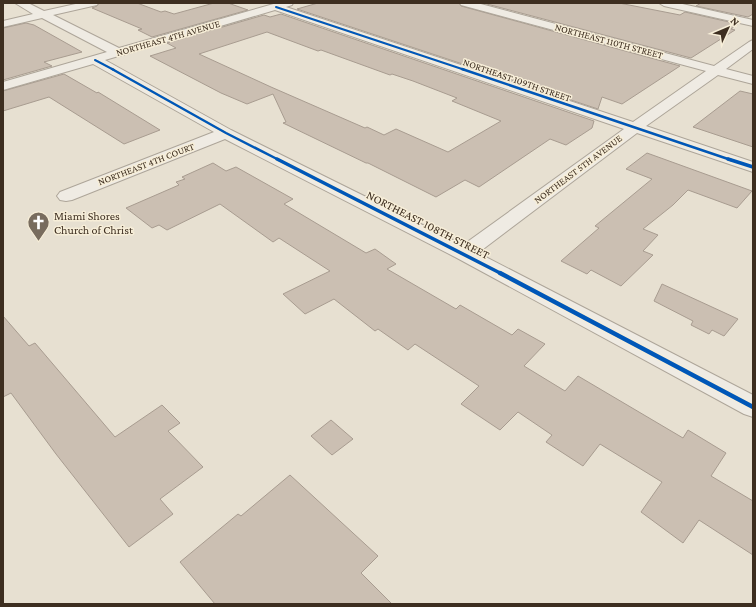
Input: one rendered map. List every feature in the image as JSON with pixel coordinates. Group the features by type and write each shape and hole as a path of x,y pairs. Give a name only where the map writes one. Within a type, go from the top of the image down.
{"street":[{"path":"20,3 119,53"},
{"path":"48,3 77,17"},
{"path":"3,24 93,3"},
{"name":"NORTHEAST 110TH STREET","path":"465,3 753,80"},
{"path":"664,3 753,23"},
{"name":"NORTHEAST 4TH AVENUE","path":"3,86 282,5"},
{"name":"NORTHEAST 109TH STREET","path":"282,5 634,128 753,167"},
{"path":"124,41 137,48"},
{"name":"NORTHEAST 5TH AVENUE","path":"464,254 634,128 753,44"},
{"name":"NORTHEAST 108TH STREET","path":"95,60 226,133 464,254 753,406"},
{"name":"NORTHEAST 4TH COURT","path":"66,196 226,133"}],"building":[{"path":"99,3 137,3 161,12 165,11 174,14 214,3 228,3 248,10 152,37 138,30 142,29 92,8 97,6"},
{"path":"318,3 459,3 461,6 680,66 622,104 602,97 598,109 297,9"},
{"path":"483,3 619,3 680,15 685,12 738,24 731,29 735,30 691,58"},
{"path":"701,3 753,3 753,14 748,17 696,6"},
{"path":"281,14 594,121 592,128 566,145 550,139 479,187 465,180 436,197 283,123 286,122 273,94 247,104 221,93 150,56 176,48 167,43 264,15 270,17","holes":["267,32 318,51 321,50 390,75 392,74 413,81 457,98 452,101 501,121 448,152 396,129 384,135 367,127 365,128 199,54"]},
{"path":"26,23 34,25 82,52 44,62 52,66 3,80 3,28"},
{"path":"64,74 97,93 98,92 160,130 124,144 49,97 3,111 3,91"},
{"path":"740,91 753,94 753,147 693,127"},
{"path":"647,153 752,191 737,208 688,190 673,205 643,229 658,235 643,251 653,255 621,286 591,270 587,274 561,261 599,228 595,226 652,179 626,169"},
{"path":"213,163 226,171 236,167 293,199 284,204 366,253 375,249 396,264 387,269 456,309 460,305 512,335 518,329 545,344 524,366 565,391 578,376 683,438 688,430 726,453 711,476 753,501 753,555 699,520 683,543 641,512 662,482 600,444 583,466 546,442 552,435 518,412 500,430 461,404 479,386 415,344 408,350 378,329 375,331 334,299 305,314 283,294 330,271 279,238 273,242 220,204 167,230 159,225 152,228 126,208 179,185 176,182 185,179 182,177"},
{"path":"662,284 738,319 724,336 712,330 709,334 691,325 693,321 654,301"},
{"path":"3,316 29,346 35,343 115,437 162,405 180,423 168,431 203,467 160,499 173,514 129,547 56,454 11,393 3,397"},
{"path":"331,420 353,439 332,455 311,436"},
{"path":"290,475 378,556 361,573 392,604 215,604 180,562 238,514 241,516"}],"cycle path":[{"path":"276,7 753,167"},
{"path":"95,60 226,133 464,254 753,407"}],"place":[{"name":"Miami Shores Church of Christ","path":"39,242"}]}
